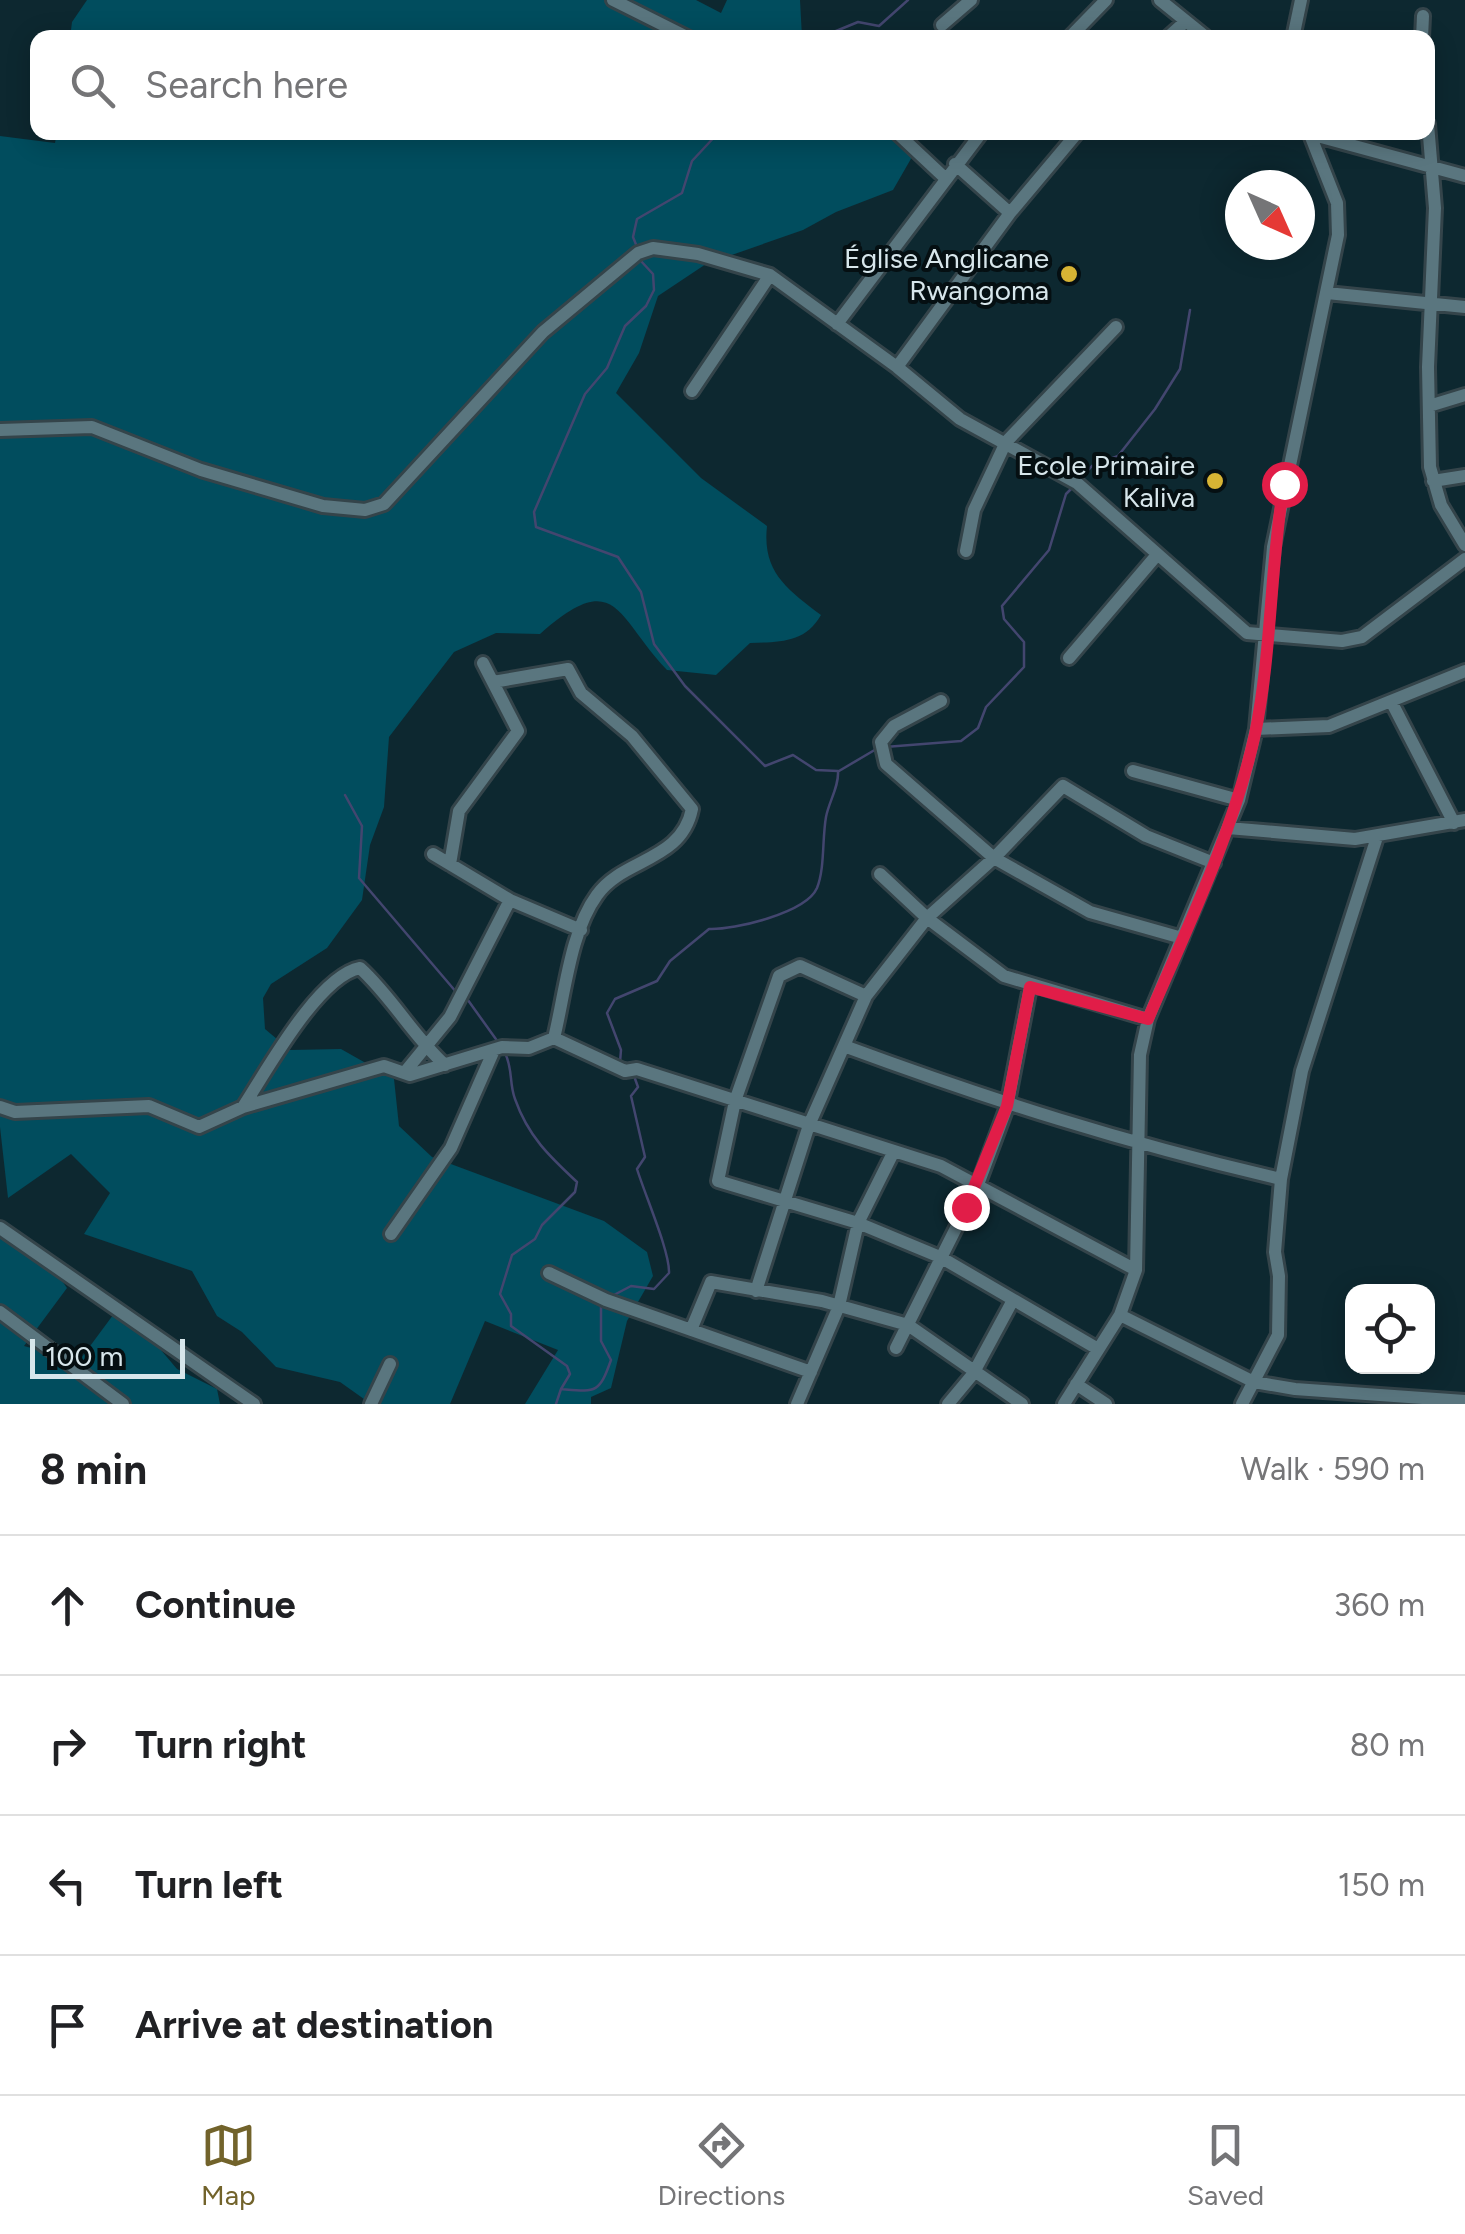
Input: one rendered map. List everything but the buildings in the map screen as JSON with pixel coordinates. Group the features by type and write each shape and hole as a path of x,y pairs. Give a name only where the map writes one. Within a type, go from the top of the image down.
{"street":[{"path":"613,0 672,30"},
{"path":"942,24 971,0"},
{"path":"1077,30 1106,0"},
{"path":"1160,0 1196,30"},
{"path":"1295,30 1301,0"},
{"path":"1422,30 1423,16"},
{"path":"1176,30 1185,22"},
{"path":"905,140 945,178"},
{"path":"837,324 975,140"},
{"path":"897,366 1010,212 1071,140"},
{"path":"1064,1404 1120,1314 1136,1270 1140,1055 1148,1019 1239,800 1256,729 1273,546 1338,235 1337,203 1313,140"},
{"path":"1338,140 1465,176"},
{"path":"1430,140 1429,406 1433,481 1441,504 1465,544"},
{"path":"955,164 1010,212"},
{"path":"0,430 92,427 201,470 323,506 365,510 384,504 543,332 638,253 653,248 698,254 770,275 897,366 960,419 1077,483 1247,633 1342,640 1362,637 1465,559"},
{"path":"692,390 770,275"},
{"path":"1327,294 1465,307"},
{"path":"966,551 974,510 1006,442 1116,327"},
{"path":"1429,406 1465,395"},
{"path":"1433,481 1465,476"},
{"path":"1069,658 1156,556"},
{"path":"450,864 459,811 518,731 483,662"},
{"path":"493,682 568,669 582,693 632,736 692,809 687,830 673,844 598,893 581,930 554,1038"},
{"path":"1256,729 1317,729 1465,671"},
{"path":"941,701 894,726 881,748 886,764 994,858 1090,912 1182,938"},
{"path":"1228,828 1355,840 1459,821 1391,701"},
{"path":"1133,771 1239,800"},
{"path":"756,1292 782,1199 809,1126 866,996 927,918 994,858 1063,786 1146,836 1214,863"},
{"path":"1242,1404 1278,1335 1280,1276 1274,1252 1281,1179 1302,1071 1335,979 1377,837"},
{"path":"433,854 510,900 581,930"},
{"path":"880,874 927,918 1004,976 1030,987 1148,1019"},
{"path":"404,1072 463,994 510,900"},
{"path":"866,996 800,966 779,976 735,1101 718,1181 858,1223 940,1257 1098,1349"},
{"path":"243,1108 301,1018 347,970 360,968 377,984 425,1047 445,1066"},
{"path":"896,1348 979,1182 1007,1106 1030,987"},
{"path":"0,1107 15,1112 150,1106 199,1127 243,1108 384,1066 410,1075 494,1050 529,1048 554,1038 631,1070 894,1151 979,1182 1136,1270"},
{"path":"844,1046 1007,1106 1139,1146 1281,1179"},
{"path":"391,1234 451,1148 494,1050"},
{"path":"797,1404 839,1306 858,1223 894,1151"},
{"path":"0,1228 254,1404"},
{"path":"549,1274 604,1298 811,1372"},
{"path":"690,1330 711,1282 839,1306 908,1325 973,1374 1022,1404"},
{"path":"948,1404 973,1374 1013,1300"},
{"path":"0,1312 122,1404"},
{"path":"1120,1314 1254,1382 1295,1389 1465,1401"},
{"path":"371,1404 390,1364"},
{"path":"1076,1384 1106,1404"}],"shaded area":[{"path":"87,0 696,0 721,13 727,0 800,0 802,30 71,30"},
{"path":"0,136 55,143 903,140 912,157 893,190 836,212 803,230 706,264 658,296 639,353 616,393 701,478 767,526 766,542 773,568 788,588 821,615 815,624 791,639 750,643 716,675 667,670 625,617 601,602 585,603 540,634 496,633 454,652 389,737 384,807 370,845 362,900 327,948 271,984 263,998 265,1029 290,1050 341,1049 394,1079 399,1126 432,1157 604,1221 647,1252 653,1276 627,1321 611,1388 591,1397 591,1404 525,1404 558,1350 485,1321 450,1404 371,1404 340,1382 276,1367 242,1332 217,1316 192,1271 84,1234 110,1193 71,1154 8,1198 0,1127"},
{"path":"0,1224 49,1262 67,1288 24,1346 79,1361 116,1311 144,1330 177,1369 217,1389 220,1404 0,1404"}],"waterway":[{"path":"838,30 858,22 879,26 908,0"},
{"path":"637,247 633,237 637,219 682,193 692,161 712,140"},
{"path":"620,1062 621,1050 607,1013 615,999 657,981 670,961 709,929 735,927 785,912 817,888 826,817 838,777 838,771 816,770 793,755 765,766 685,686 654,644 641,592 618,557 536,527 534,512 585,394 607,368 625,326 646,306 654,290 653,274 640,260"},
{"path":"1079,480 1092,466 1118,456 1155,409 1180,369 1190,310"},
{"path":"885,747 961,741 978,728 986,707 1024,667 1024,642 1004,619 1002,606 1049,550 1066,494 1074,486"},
{"path":"839,771 878,748"},
{"path":"345,795 362,826 359,878 457,993"},
{"path":"465,996 498,1042"},
{"path":"505,1053 513,1093 526,1124 577,1182 575,1192 542,1225 535,1239 512,1255 500,1294 511,1314 511,1326 567,1366 570,1374 561,1389"},
{"path":"612,1296 631,1286 654,1289 669,1273 637,1169 645,1157 631,1096 638,1087 634,1076"},
{"path":"556,1404 561,1389 595,1388 607,1371 611,1360 601,1341 601,1302"}],"place":[{"name":"Église Anglicane Rwangoma","path":"1069,274"},
{"name":"Ecole Primaire Kaliva","path":"1215,481"}],"route":[{"path":"966,1207 1007,1106 1030,987 1148,1019 1239,800 1256,729 1273,546 1284,484"}]}
